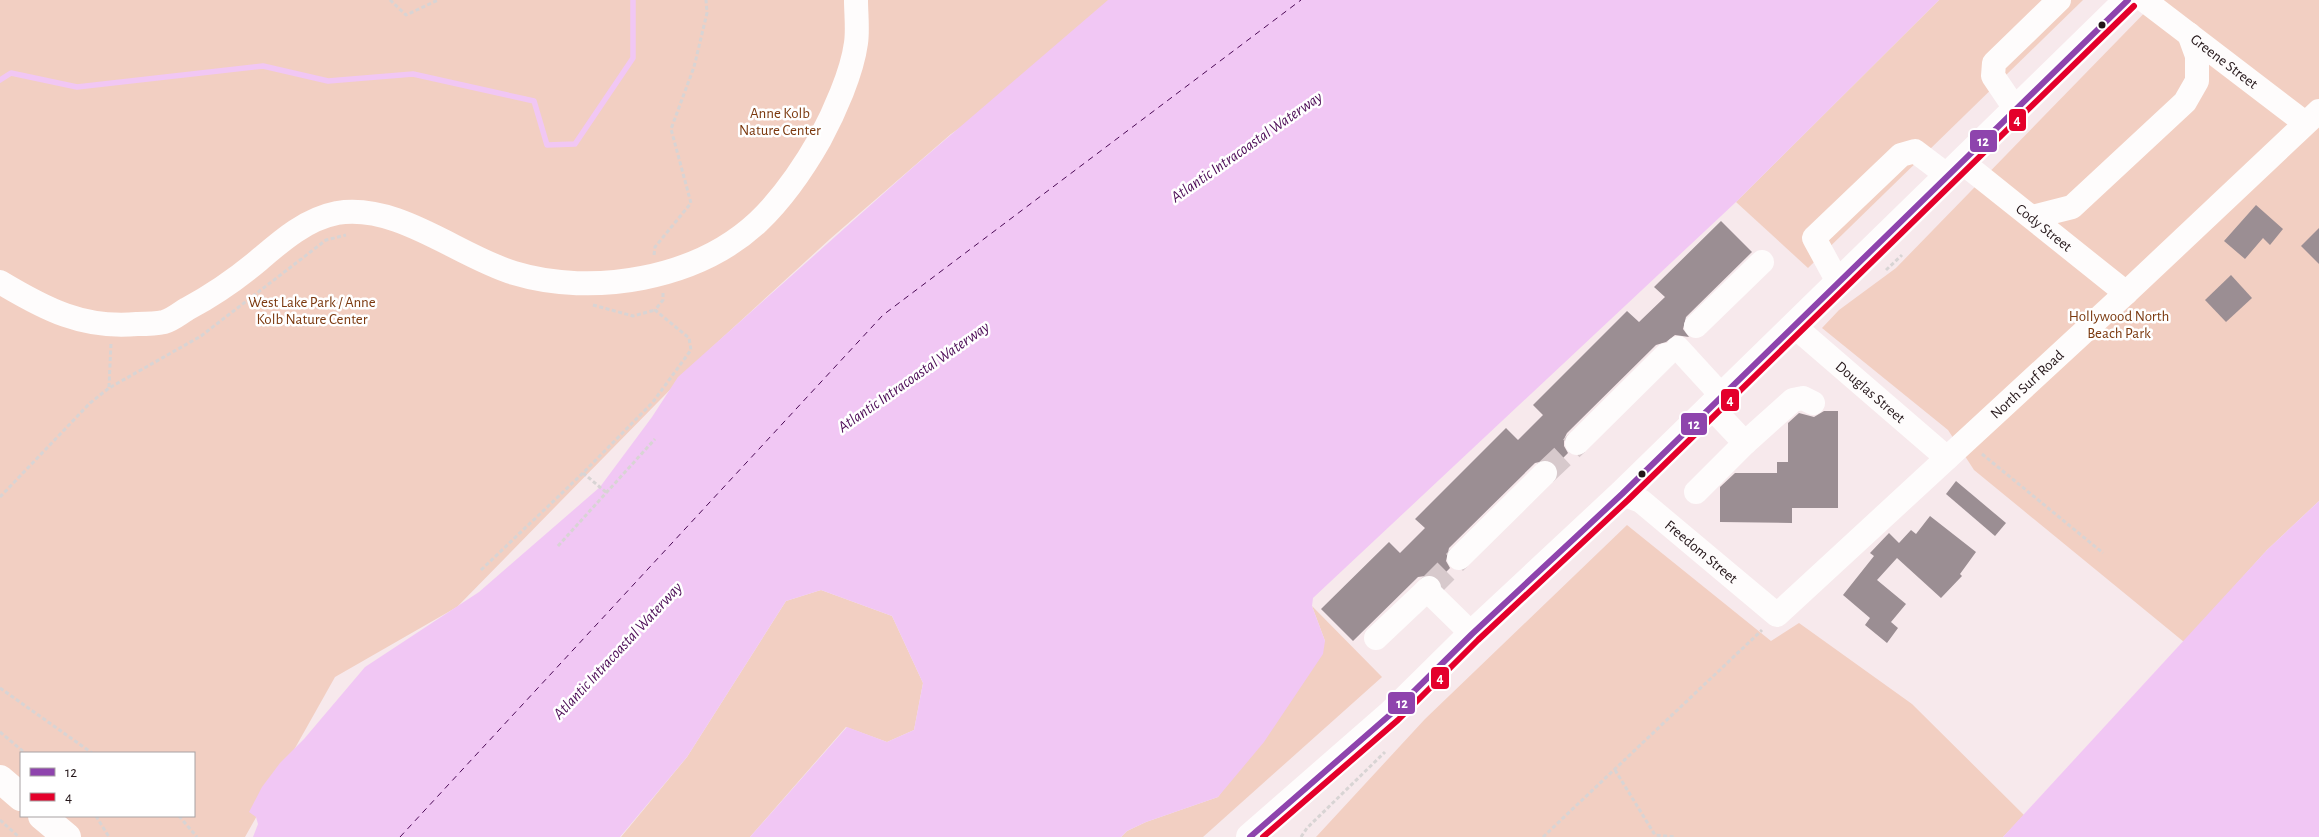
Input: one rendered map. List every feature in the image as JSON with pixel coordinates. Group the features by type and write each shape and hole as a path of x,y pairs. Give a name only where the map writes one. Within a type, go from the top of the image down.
{"main road":[{"path":"1250,837 1392,713 1472,634 1622,494 2128,0"},
{"path":"0,779 20,796"},
{"path":"43,817 67,837"}],"street":[{"path":"0,282 71,319 112,327 164,322 224,289 283,240 309,223 335,214 361,211 385,216 513,272 544,279 580,284 618,283 659,275 728,244 758,222 791,184 807,162 833,115 856,44 856,0"},
{"path":"2016,110 1993,76 1994,64 2059,0"},
{"name":"Greene Street","path":"2144,0 2189,34 2312,117"},
{"path":"2032,217 2072,207 2185,102 2197,82 2197,56 2189,34"},
{"name":"North Surf Road","path":"1778,615 2126,293 2312,117"},
{"name":"Cody Street","path":"1838,282 1814,238 1901,154 1915,151 1955,169 2032,217 2126,293"},
{"path":"1696,326 1762,262"},
{"name":"Douglas Street","path":"1794,326 1947,458"},
{"path":"1577,443 1672,352 1717,401 1745,443"},
{"path":"1696,492 1745,443 1793,400 1803,398 1813,403"},
{"path":"1459,558 1545,473"},
{"name":"Freedom Street","path":"1622,494 1641,501 1778,615"},
{"path":"1376,638 1428,589 1472,634"}],"path":[{"path":"390,0 406,14 438,0"},
{"path":"589,303 633,316 655,310 663,300 663,290 654,258 655,247 691,203 671,129 694,67 707,13 706,0"},
{"path":"0,497 90,403 109,388 201,336 326,240 354,234"},
{"path":"481,570 653,402 691,350 688,338 655,310"},
{"path":"109,388 112,327"},
{"path":"558,546 655,439"},
{"path":"1966,441 2103,553"},
{"path":"583,472 607,493"},
{"path":"1543,837 1778,615"},
{"path":"0,688 91,752"},
{"path":"0,732 23,752"},
{"path":"1615,770 1655,835 1676,837"},
{"path":"97,817 109,837"},
{"path":"181,817 197,837"},
{"path":"0,820 20,837"}],"green space":[{"name":"West Lake Park / Anne Kolb Nature Center","path":"0,0 1142,0 951,134 830,239 710,349 457,607 335,677 245,837 0,837"},
{"path":"1939,0 2083,0 1808,268 1736,202"},
{"name":"Hollywood North Beach Park","path":"2157,0 2319,0 2319,501 2267,550 2184,642 1974,470 1948,430 1822,328 1839,310 1896,268"},
{"path":"1627,525 1771,641 1799,623 1912,704 2024,815 2003,837 1316,837 1425,719"},
{"path":"821,590 892,616 923,683 914,730 887,742 846,727 750,837 621,837 687,757 786,601"},
{"path":"1312,606 1382,677 1203,837 1121,837 1127,831 1146,822 1218,797 1325,641"}],"water":[{"name":"Atlantic Intracoastal Waterway","path":"1108,0 1939,0 1736,202 1313,598 1312,606 1325,641 1323,654 1264,742 1218,797 1146,822 1127,831 1121,837 750,837 847,727 887,742 914,730 923,683 892,616 821,590 786,601 687,757 620,837 253,837 258,824 256,817 249,812 262,787 280,763 304,739 365,667 479,592 600,487 652,417 678,377 911,169"},
{"path":"2319,501 2319,837 2003,837 2267,550"}],"building":[{"path":"2256,205 2283,229 2270,245 2263,238 2245,259 2224,241"},
{"path":"1721,221 1752,252 1686,317 1683,329 1689,337 1675,335 1666,342 1656,345 1567,433 1564,439 1564,446 1568,453 1556,465 1548,460 1535,463 1449,548 1446,561 1450,568 1439,579 1432,575 1418,577 1353,641 1321,609 1389,542 1400,553 1425,528 1415,519 1506,428 1518,440 1543,415 1533,405 1627,311 1639,322 1665,297 1654,287"},
{"path":"2319,228 2319,264 2301,246"},
{"path":"2231,275 2252,298 2226,322 2205,300"},
{"path":"1824,411 1838,411 1838,508 1792,508 1792,523 1720,522 1720,487 1735,473 1777,473 1777,462 1788,462 1788,423 1799,413 1814,417"},
{"path":"1956,481 2006,523 1995,536 1946,494"},
{"path":"1930,516 1976,552 1960,574 1962,576 1941,598 1897,558 1877,580 1906,604 1891,622 1898,628 1887,643 1865,625 1870,618 1843,595 1874,556 1870,553 1889,533 1899,543 1911,530 1916,534"}],"waterway":[{"path":"0,80 11,73 77,87 263,66 328,81 413,74 534,101 547,145 575,144 633,58 633,0"}],"ferry route":[{"path":"400,837 883,315 1301,0"}],"tunnel":[{"path":"1545,473 1577,443"},
{"path":"1429,588 1459,558"}],"transit line":[{"name":"12","path":"1250,837 1392,713 1472,634 1622,494 2128,0"},
{"name":"4","path":"1263,837 1398,720 1478,640 1628,500 2134,6"}],"park label":[{"name":"Anne Kolb Nature Center","path":"780,122"}]}
